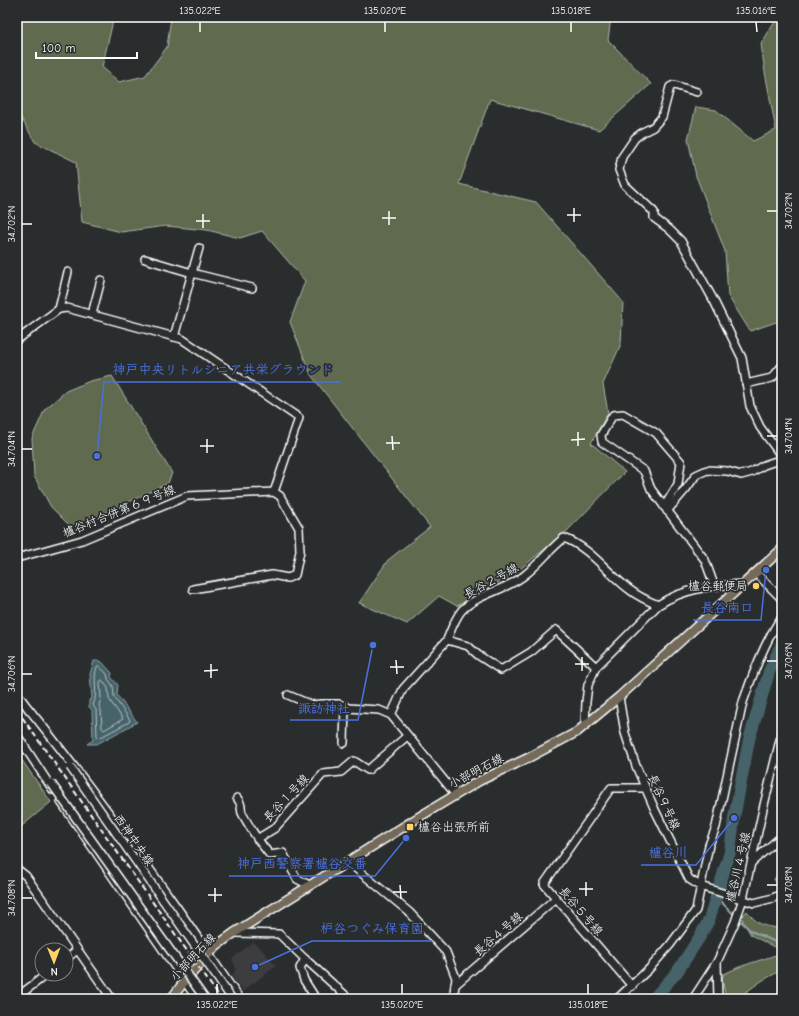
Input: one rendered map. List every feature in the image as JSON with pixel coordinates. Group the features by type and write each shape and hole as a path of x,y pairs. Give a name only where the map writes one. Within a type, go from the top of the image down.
{"main road":[{"name":"小部明石線","path":"171,999 216,946 234,933 309,885 479,781 528,758 577,732 619,697 782,549"}],"street":[{"path":"666,509 683,494 696,475 708,470 741,475 752,472 764,465 782,458 760,427 750,406 742,358 714,301 681,241 669,229 654,218 654,212 625,184 619,170 622,157 635,138 653,127 662,118 670,87 674,85 697,92"},
{"path":"174,337 199,248"},
{"path":"145,259 192,273 252,288"},
{"path":"59,309 68,272"},
{"path":"92,314 101,280"},
{"path":"17,330 19,338 59,309 67,308 182,339 299,418 274,492 280,496 298,528 300,551 295,575 288,578 272,575 193,589"},
{"path":"746,384 772,378 782,366"},
{"path":"666,509 678,484 681,462 656,433 623,414 613,415 602,435 602,442 644,471 651,489 704,560 714,585"},
{"name":"櫨谷村合併第６９号線","path":"17,558 82,540 187,496 274,492"},
{"name":"長谷２号線","path":"447,640 455,621 462,610 476,600 520,579 564,538 574,542 599,561 629,590 658,605"},
{"path":"756,573 782,599"},
{"path":"585,725 588,685 596,667 658,605 667,599 684,592 714,585 744,584"},
{"path":"617,999 632,986 670,945 696,910 709,845 716,827 744,702 750,682 774,626 782,617"},
{"path":"391,715 403,689 447,640 468,646 478,655 501,670 531,652 556,630 596,667"},
{"name":"西神中央線","path":"17,693 237,998"},
{"path":"288,695 312,705 339,704 348,708 379,710 391,715 456,795"},
{"name":"長谷９号線","path":"619,697 625,733 636,766 645,788 689,878 700,886 744,899 754,904 782,894"},
{"path":"344,743 345,706"},
{"path":"28,708 116,823 177,908 237,998"},
{"name":"櫨谷川４号線","path":"693,999 717,962 744,899 751,862 782,732"},
{"path":"17,735 205,999"},
{"path":"17,735 68,814 197,999"},
{"name":"長谷１号線","path":"257,839 275,828 323,774 342,772 354,761 368,770 407,736"},
{"path":"777,751 782,765"},
{"name":"長谷５号線","path":"632,986 544,884 611,788 645,788"},
{"path":"237,798 242,804 242,813 257,839 270,855 283,853 297,879 309,885"},
{"path":"751,862 782,836"},
{"path":"348,862 409,912 446,952 456,978 453,999"},
{"path":"17,869 26,876 112,999"},
{"name":"長谷４号線","path":"455,985 556,899"},
{"path":"234,933 280,934 348,999"},
{"path":"305,959 300,968 304,980 316,999"},
{"path":"717,962 718,999"},
{"path":"17,996 36,982"}],"shaded area":[{"path":"253,942 276,966 243,991 232,977 236,968 232,959"}],"green space":[{"path":"19,17 114,17 102,67 119,82 145,76 167,47 171,17 611,17 608,40 651,84 599,130 490,99 459,184 536,202 623,302 621,344 603,384 608,413 591,443 625,472 567,531 515,573 457,606 439,596 407,624 359,603 388,560 430,527 311,375 290,322 305,281 262,231 240,238 207,230 166,226 121,232 82,222 76,162 35,142 17,111 17,40"},
{"path":"778,17 782,17 782,244 777,254 782,292 782,320 750,331 728,296 725,251 696,176 688,139 696,107 716,110 753,141 776,130 761,44"},
{"path":"112,376 172,473 168,483 73,529 51,507 34,476 32,438 45,409 66,391 90,381"},
{"path":"17,753 51,802 17,830"},
{"path":"782,870 782,892 771,897 769,895 780,889 774,879"},
{"path":"747,911 759,923 782,929 782,970 763,980 736,999 726,999 722,978 724,974 739,967 779,954 778,949 751,935 741,917"}],"water":[{"path":"94,661 101,661 112,673 111,677 118,685 117,695 137,722 97,744 87,744 93,740 92,710 89,707 89,700 92,699 90,674"}],"waterway":[{"path":"653,999 677,972 709,920 730,852 734,818 749,740 769,672 782,643"},
{"path":"716,897 751,931 782,945"}],"railway":[{"path":"17,710 221,999"}],"place":[{"name":"神戸中央リトルシニア共栄グラウンド","path":"97,456"},
{"name":"長谷南口","path":"766,570"},
{"name":"櫨谷郵便局","path":"756,586"},
{"name":"諏訪神社","path":"373,645"},
{"name":"櫨谷川","path":"734,818"},
{"name":"櫨谷出張所前","path":"410,827"},
{"name":"神戸西警察署櫨谷交番","path":"406,838"},
{"name":"枦谷つぐみ保育園","path":"255,967"}]}
